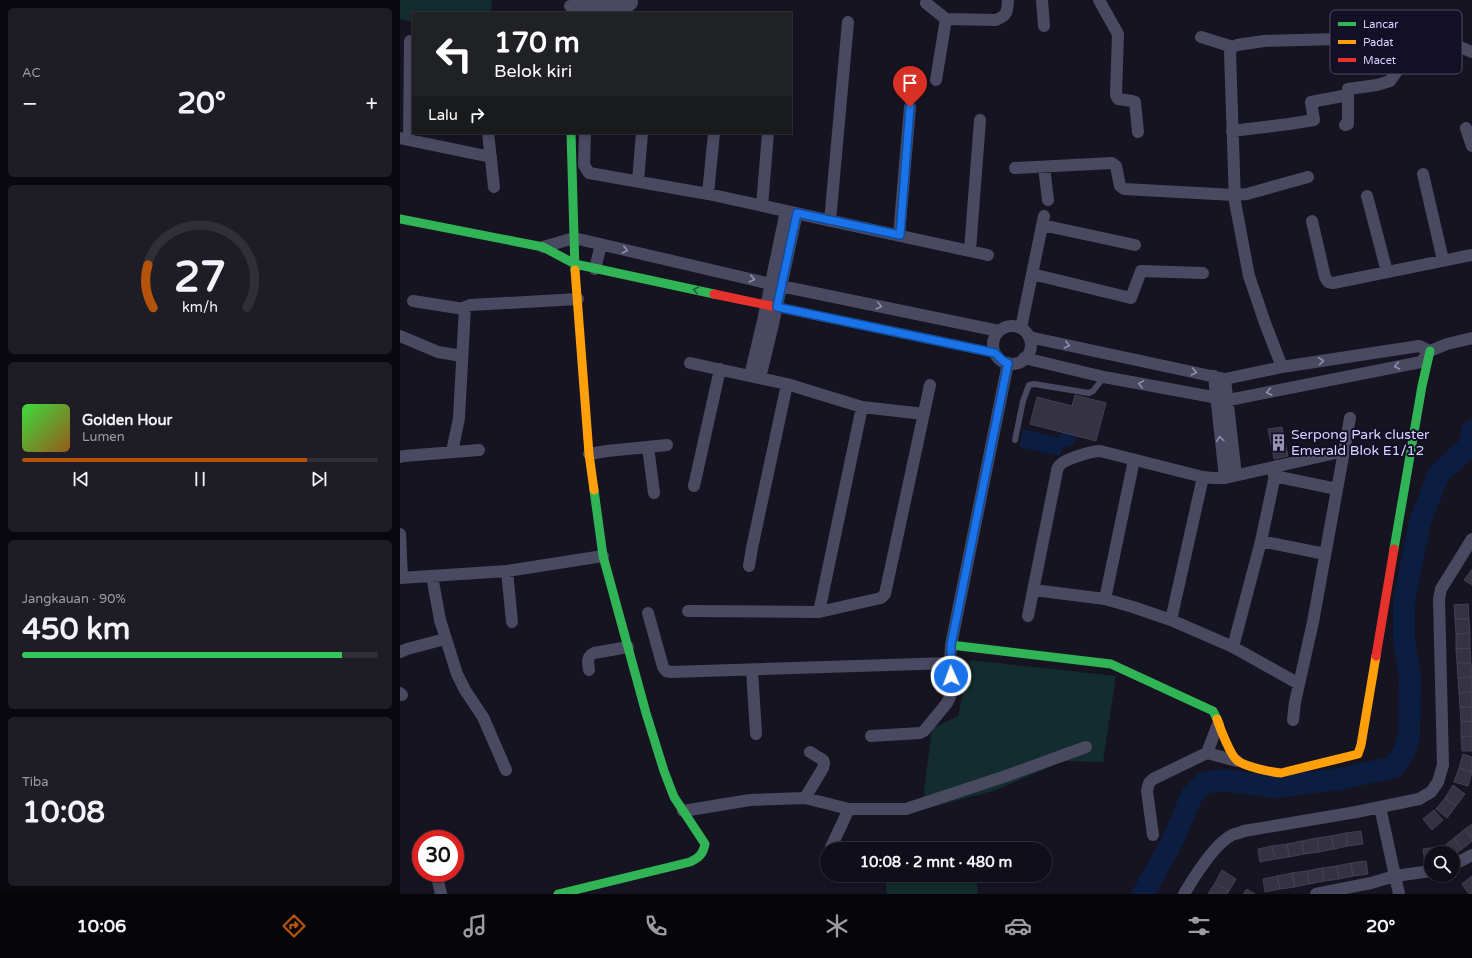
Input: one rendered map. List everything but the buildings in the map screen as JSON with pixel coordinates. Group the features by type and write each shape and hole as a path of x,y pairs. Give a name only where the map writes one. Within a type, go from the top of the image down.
{"street":[{"path":"570,6 629,6 632,3 632,0"},
{"path":"926,3 946,19 996,20 1003,17 1007,12 1008,0"},
{"path":"1042,0 1044,26"},
{"path":"1099,0 1118,34 1116,95 1118,99 1132,100 1135,102 1138,132"},
{"path":"936,80 946,19"},
{"path":"830,220 848,22"},
{"path":"1201,37 1233,47"},
{"path":"1282,367 1249,276 1234,195 1230,52 1233,47 1237,45 1264,41 1330,39"},
{"path":"410,41 405,139 491,157"},
{"path":"1462,48 1472,52"},
{"path":"1345,125 1348,124 1348,89 1377,85 1390,80 1394,74"},
{"path":"1232,131 1314,120 1311,102 1348,95"},
{"path":"900,235 910,107"},
{"path":"970,250 980,120"},
{"path":"1466,128 1472,146"},
{"path":"488,134 494,187"},
{"path":"558,894 690,862 699,858 704,850 702,837 674,797 664,771 646,713 603,556 589,454 575,264 571,134"},
{"path":"585,134 584,165 586,171 589,173 708,194 970,250 988,256"},
{"path":"638,181 642,134"},
{"path":"708,194 714,134"},
{"path":"762,206 768,134"},
{"path":"1015,168 1112,162 1116,166 1120,186 1124,189 1234,195 1247,194 1308,177"},
{"path":"1044,167 1048,200"},
{"path":"1423,174 1443,260"},
{"path":"1367,196 1387,272"},
{"path":"755,377 772,305 791,212"},
{"path":"400,219 544,247 575,264 595,269 995,353 1003,361 1008,363 1014,363 1024,358 1030,348 1025,333 1032,274 1043,221 1135,244"},
{"path":"1312,221 1326,277 1328,282 1332,283 1472,255"},
{"path":"544,247 574,238 776,285 999,331"},
{"path":"595,269 601,244"},
{"path":"1032,274 1131,298 1141,271 1203,273"},
{"path":"452,452 459,418 465,306 470,304 578,299"},
{"path":"414,301 464,309"},
{"path":"995,353 993,341 999,331 1009,326 1025,333 1220,377 1419,346 1430,351"},
{"path":"400,336 438,352 462,356"},
{"path":"1024,358 1104,378 1229,400 1421,362 1430,351 1447,344 1472,338"},
{"path":"1153,835 1147,791 1149,783 1153,779 1207,753 1276,773 1355,755 1360,750 1422,386 1430,351"},
{"path":"690,363 788,384 862,407 924,414"},
{"path":"871,736 917,733 924,731 947,703 950,697 952,689 950,663 951,645 1008,363"},
{"path":"694,486 720,369"},
{"path":"1220,377 1216,397 1230,477"},
{"path":"1220,377 1229,400 1230,477"},
{"path":"749,566 788,384"},
{"path":"688,611 819,612 881,598 885,594 930,385"},
{"path":"819,612 862,407"},
{"path":"1293,720 1299,684 1313,622 1350,418"},
{"path":"589,454 667,445"},
{"path":"648,447 654,493"},
{"path":"400,457 480,450"},
{"path":"1028,616 1059,466 1095,451 1203,477 1230,477 1276,471 1344,451"},
{"path":"1105,599 1134,460"},
{"path":"1276,471 1337,489"},
{"path":"1233,647 1261,541 1276,471"},
{"path":"1171,620 1203,477"},
{"path":"400,534 401,578 507,571 603,556"},
{"path":"1184,894 1202,867 1222,843 1232,835 1419,799 1431,792 1438,782 1443,765 1439,599 1441,589 1472,539"},
{"path":"1261,541 1325,554"},
{"path":"507,571 512,622"},
{"path":"432,576 440,620 457,674 464,690 483,717 506,770"},
{"path":"1034,590 1105,599 1171,620 1233,647 1299,684"},
{"path":"648,613 663,667 666,671 671,672 950,663"},
{"path":"400,652 445,639"},
{"path":"951,645 1111,664 1213,711 1230,750 1237,761"},
{"path":"589,670 588,659 590,655 628,647"},
{"path":"752,670 756,734"},
{"path":"1207,753 1218,724"},
{"path":"683,811 750,800 805,798 849,809 906,809 1006,776 1086,747"},
{"path":"805,798 823,768 824,763 823,760 810,752"},
{"path":"1380,807 1399,894"},
{"path":"833,842 849,809"},
{"path":"1460,861 1472,855"},
{"path":"1324,893 1395,876 1424,872"},
{"path":"438,882 441,894"}],"lane":[{"path":"1015,440 1023,401 1029,385 1034,384 1089,393 1093,391 1104,378"}],"green space":[{"path":"400,0 492,0 491,12 412,12 412,22 400,19"},
{"path":"970,660 1116,676 1103,762 1064,761 996,790 926,809 924,791 932,729 958,716"},
{"path":"886,882 977,882 978,894 887,894"}],"water":[{"path":"1023,429 1059,438 1060,434 1064,432 1076,435 1075,441 1068,447 1062,447 1060,456 1019,447"}],"waterway":[{"path":"1143,894 1172,842 1192,795 1204,783 1222,780 1275,787 1340,779 1394,767 1404,752 1409,737 1410,677 1404,640 1404,601 1420,522 1438,475 1469,446 1472,431"}],"traffic: fast":[{"path":"571,134 575,270"},
{"path":"400,219 543,247 575,264 714,294"},
{"path":"819,316 995,353"},
{"path":"1394,549 1422,386 1430,351"},
{"path":"558,894 690,862 700,855 705,844 674,797 664,771 646,713 603,556 594,490"},
{"path":"951,645 1111,664 1213,711 1217,719"}],"traffic: slow":[{"path":"575,270 589,454 594,490"},
{"path":"1217,719 1226,742 1232,754 1238,761 1271,772 1281,773 1358,754 1361,745 1376,656"}],"traffic: jam":[{"path":"714,294 819,316"},
{"path":"1376,656 1394,549"}],"place":[{"name":"Serpong Park cluster Emerald Blok E1/12","path":"1278,442"}],"route":[{"path":"910,107 900,235 797,213 777,307 995,353 998,358 1008,363 951,645 951,676"}]}
